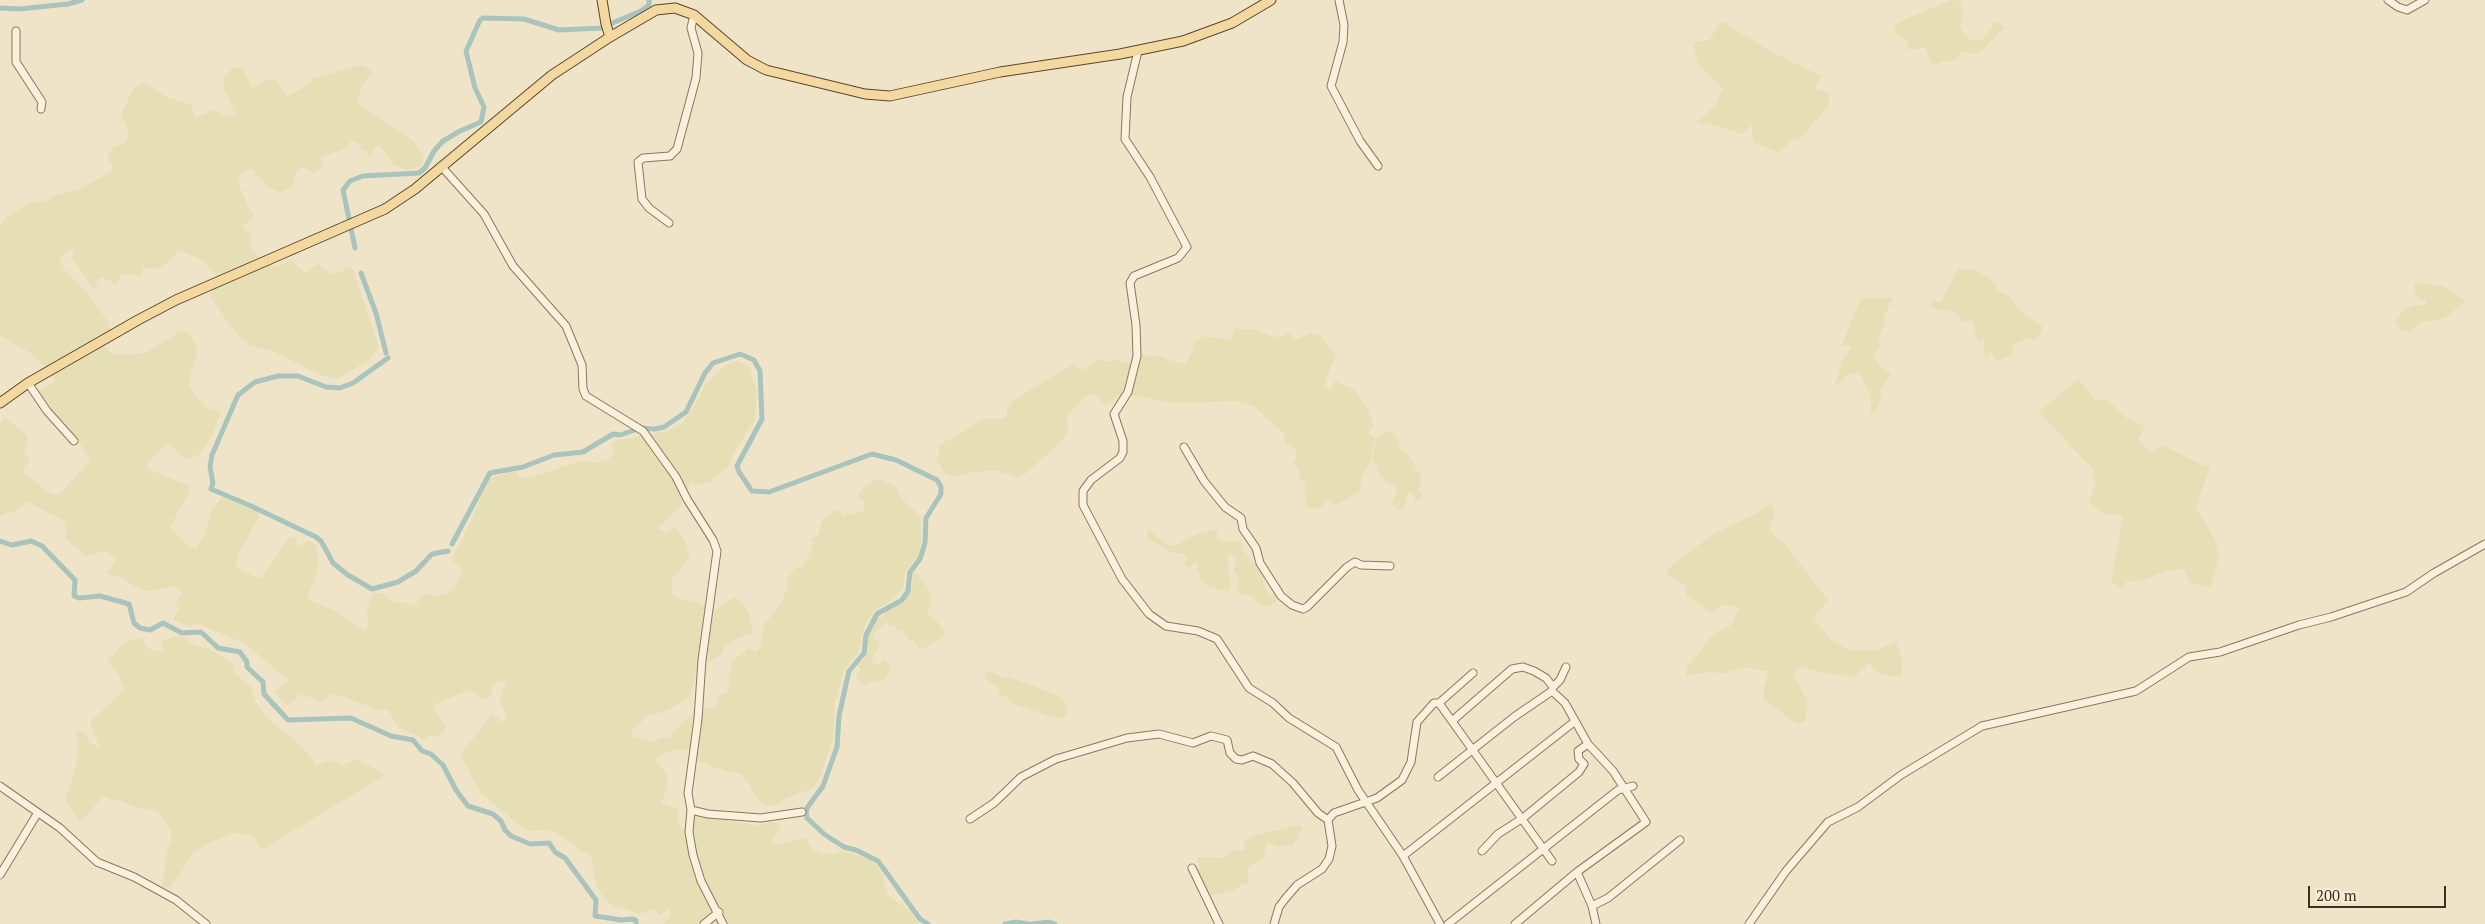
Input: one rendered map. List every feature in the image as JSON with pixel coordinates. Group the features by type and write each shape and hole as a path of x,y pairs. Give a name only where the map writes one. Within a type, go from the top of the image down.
{"main road":[{"path":"602,0 610,37"},
{"path":"0,403 28,383 176,300 352,224 399,200 542,83 610,37 656,10 675,8 694,15 747,60 766,70 878,96 897,96 1000,72 1138,51 1204,34 1232,22 1270,0"}],"street":[{"path":"1339,0 1344,25 1343,42 1331,86 1360,141 1378,166"},
{"path":"2388,0 2398,8 2407,10 2424,0"},
{"path":"669,223 649,208 642,198 638,162 643,158 673,155 677,149 696,78 698,52 691,28 694,15"},
{"path":"16,31 16,62 42,102 41,109"},
{"path":"1138,51 1127,96 1125,138 1150,177 1187,247 1178,258 1134,276 1130,282 1136,325 1137,356 1128,392 1114,414 1123,441 1123,452 1120,458 1091,480 1083,491 1083,505 1122,579 1149,614 1166,626 1198,631 1217,638 1249,688 1274,703 1289,718 1336,747 1358,790 1403,856 1440,924"},
{"path":"441,166 484,214 513,266 566,326 582,365 583,389 586,396 640,428 676,477 687,499 714,540 717,551 702,660 698,719 688,793 691,810 690,832 693,855 701,881 724,924"},
{"path":"28,383 47,411 74,441"},
{"path":"1184,448 1204,481 1225,507 1241,518 1243,529 1256,548 1260,563 1281,596 1292,605 1302,609 1307,606 1347,567 1355,562 1361,565 1390,566"},
{"path":"1749,924 1786,871 1820,829 1858,807 1902,775 1956,740 1982,726 2136,691 2189,657 2220,652 2406,592 2434,573 2485,544"},
{"path":"1452,722 1512,669 1523,667 1534,671 1546,678 1552,689 1565,703 1588,744 1613,771 1646,822 1577,872 1515,924"},
{"path":"1438,777 1552,689 1560,680 1566,667"},
{"path":"1328,820 1334,813 1366,800 1377,798 1402,780 1412,762 1417,722 1434,703 1438,703 1473,673"},
{"path":"1438,703 1496,784 1523,818 1552,861"},
{"path":"1403,856 1574,722"},
{"path":"970,819 994,803 1021,777 1056,759 1127,738 1159,734 1193,743 1211,736 1227,740 1230,753 1236,759 1242,760 1253,756 1272,764 1293,783 1318,813 1328,820 1332,846 1329,860 1322,869 1297,885 1279,907 1274,924"},
{"path":"1482,851 1498,834 1523,818 1583,767 1578,751 1588,744"},
{"path":"0,786 37,814 60,828 96,862 134,877 176,900 206,924"},
{"path":"1448,924 1623,787 1633,786"},
{"path":"691,810 761,818 802,812"},
{"path":"0,875 37,814"},
{"path":"1592,906 1608,898 1680,840"},
{"path":"1192,868 1219,924"},
{"path":"1577,872 1592,906 1596,924"},
{"path":"704,924 719,912"}],"shaded area":[{"path":"1950,0 1960,1 1963,15 1960,26 1964,35 1972,41 1983,39 1997,21 2004,27 1978,53 1961,52 1956,60 1941,62 1938,65 1931,63 1925,47 1914,50 1907,49 1909,41 1894,34 1896,24"},
{"path":"1722,21 1770,51 1821,76 1814,90 1829,92 1829,106 1800,138 1790,141 1780,153 1753,142 1752,125 1742,134 1707,123 1696,123 1714,106 1723,89 1698,63 1693,43 1709,40"},
{"path":"360,65 365,66 373,73 363,84 356,102 412,140 423,156 419,167 407,170 401,168 393,164 380,145 374,147 372,156 360,148 362,145 351,141 346,148 320,158 323,167 314,173 303,167 296,171 291,187 280,192 268,187 252,168 238,175 239,186 253,216 243,227 251,235 249,245 260,258 277,267 291,260 305,273 318,264 331,274 341,272 347,266 352,268 379,348 370,359 337,379 318,374 275,352 247,344 234,331 210,296 211,290 217,287 217,275 205,262 180,250 164,265 154,269 143,267 142,276 122,274 116,285 103,277 98,280 94,290 72,258 75,250 68,250 59,259 66,272 86,292 109,323 110,329 106,334 105,346 112,353 123,355 146,353 179,332 185,331 190,334 195,344 197,351 189,381 190,387 205,407 221,412 212,435 200,454 186,459 168,443 149,461 147,467 150,470 190,486 189,493 178,511 171,528 183,541 195,549 203,539 212,510 222,497 256,511 260,514 238,555 235,566 257,578 263,576 290,536 297,540 297,547 308,541 311,542 316,546 319,567 307,599 337,612 364,630 368,627 367,612 372,594 382,593 392,601 414,605 425,594 438,596 447,594 456,585 463,571 453,561 454,553 465,534 489,479 517,472 519,477 525,479 581,461 595,463 609,459 614,452 611,444 615,441 667,431 682,423 698,400 704,386 726,365 736,361 749,367 757,391 755,419 736,449 728,466 711,481 697,485 690,483 687,491 680,494 681,507 657,528 667,533 675,526 684,539 690,557 671,580 672,594 682,600 695,601 710,609 710,613 735,597 748,611 753,634 740,637 725,646 722,654 703,665 694,676 695,683 689,697 684,701 663,712 649,715 631,731 633,736 653,742 662,737 669,738 691,715 703,708 717,707 717,697 727,692 729,688 728,678 733,661 749,648 755,652 761,647 764,625 782,601 788,586 786,581 791,573 795,568 801,567 809,555 813,543 810,539 819,535 821,521 839,510 843,516 862,512 864,510 864,500 857,499 862,489 879,478 896,487 903,500 921,517 921,546 918,557 905,571 903,588 891,601 872,612 864,627 858,653 845,668 835,702 833,739 821,774 813,788 785,799 779,804 767,806 763,805 754,795 749,783 740,773 727,772 696,760 690,750 676,749 660,755 656,761 667,777 668,786 661,803 678,810 679,826 685,831 692,814 756,825 774,822 781,826 771,842 772,844 806,838 811,848 820,853 833,855 842,851 861,856 874,862 884,876 883,880 887,895 909,910 919,924 663,924 670,916 671,909 668,908 661,916 654,909 640,914 612,905 604,899 596,884 591,857 587,852 581,852 557,833 545,830 526,831 481,793 462,759 461,754 491,715 498,717 500,722 506,720 507,712 501,706 500,700 506,680 498,681 493,687 491,695 487,698 483,699 476,693 468,691 437,703 434,710 445,725 444,730 438,737 429,735 425,739 399,728 388,710 378,710 338,695 331,695 321,702 302,694 287,705 274,693 288,680 244,643 195,623 191,627 175,621 174,618 180,608 174,605 182,593 180,589 174,586 146,591 134,586 121,577 106,574 117,557 105,551 86,556 65,538 66,522 28,502 14,511 0,516 0,423 5,418 28,436 24,452 31,461 24,467 24,473 54,495 61,493 90,460 81,445 58,420 39,391 55,381 48,369 30,353 0,335 0,227 5,219 28,203 45,202 56,195 78,190 111,172 113,166 107,158 113,147 124,144 128,137 129,133 121,115 134,87 144,83 169,98 191,105 196,118 214,110 230,117 235,114 224,89 224,79 232,68 242,68 252,88 272,78 277,81 286,96 300,90 313,79"},
{"path":"1959,268 1978,271 1990,279 1996,284 1996,290 2008,295 2023,314 2043,327 2034,341 2030,338 2014,344 2011,355 1997,361 1991,352 1985,358 1984,340 1978,341 1972,321 1963,322 1956,313 1930,307 1932,301 1941,302"},
{"path":"2424,283 2443,286 2466,301 2445,318 2420,323 2410,331 2402,331 2395,322 2404,310 2414,305 2427,305 2425,300 2419,299 2415,293 2414,284"},
{"path":"1861,298 1893,298 1884,316 1885,324 1878,337 1881,344 1873,356 1879,365 1891,374 1880,390 1882,396 1876,412 1871,414 1871,397 1860,373 1847,374 1839,385 1835,384 1841,362 1852,347 1842,345"},
{"path":"1235,329 1254,329 1274,337 1283,336 1288,332 1296,340 1310,333 1320,336 1336,355 1323,387 1331,390 1335,381 1355,390 1368,410 1373,425 1368,433 1375,438 1370,463 1362,477 1360,491 1336,505 1325,500 1322,507 1315,509 1306,507 1305,483 1298,478 1301,473 1293,462 1296,460 1297,451 1285,443 1285,435 1254,406 1235,401 1176,403 1131,395 1141,355 1162,356 1185,364 1192,352 1194,342 1204,336 1232,340"},
{"path":"1100,359 1105,362 1119,360 1122,363 1131,363 1123,394 1104,405 1094,393 1084,397 1067,416 1066,436 1027,473 1017,477 995,470 956,476 946,475 936,458 940,455 938,446 984,419 999,419 1007,416 1007,409 1013,401 1073,364 1082,370"},
{"path":"2078,379 2096,401 2107,399 2125,417 2145,426 2138,441 2152,454 2162,445 2210,467 2196,507 2215,540 2219,556 2210,587 2189,582 2184,569 2166,571 2140,581 2127,581 2122,589 2111,582 2123,516 2104,514 2089,502 2095,485 2093,469 2038,412"},
{"path":"1387,431 1392,432 1400,443 1399,448 1406,452 1419,473 1421,480 1418,489 1422,493 1422,499 1415,501 1414,494 1408,492 1405,498 1407,503 1400,511 1397,509 1397,506 1390,504 1398,491 1395,486 1386,482 1372,461 1376,439"},
{"path":"1771,503 1775,514 1769,530 1785,544 1828,600 1814,617 1820,627 1833,641 1850,651 1877,650 1896,641 1902,660 1902,677 1882,675 1869,663 1854,677 1799,666 1793,674 1807,701 1806,720 1797,724 1764,700 1764,688 1768,671 1744,667 1725,673 1708,672 1686,676 1687,668 1712,635 1731,625 1739,608 1724,604 1711,613 1686,595 1686,586 1666,574 1668,569 1717,532 1756,514"},
{"path":"1149,529 1167,545 1175,546 1195,535 1212,530 1218,531 1216,539 1241,541 1244,551 1261,572 1265,588 1269,594 1277,593 1276,602 1270,606 1261,606 1249,594 1241,596 1237,591 1239,577 1233,571 1236,560 1231,554 1227,557 1231,586 1227,591 1207,586 1199,579 1201,575 1197,570 1198,563 1191,565 1191,569 1184,564 1187,558 1183,554 1169,552 1146,536"},
{"path":"915,572 928,588 932,599 927,614 937,621 944,632 944,637 920,650 913,639 910,641 904,632 896,630 895,625 887,624 884,617 885,612 906,597 913,586 912,573"},
{"path":"878,617 884,618 886,623 873,634 873,638 879,641 879,647 872,657 873,663 879,664 883,660 889,664 890,671 884,680 878,682 873,680 865,686 856,678 861,669 857,666 864,658 869,630"},
{"path":"176,636 185,638 195,645 215,652 234,665 233,672 251,687 256,702 269,720 302,746 316,765 330,760 343,765 357,759 385,775 262,850 253,835 234,833 208,843 195,851 171,887 162,887 167,851 172,842 171,832 160,813 152,809 139,808 104,796 80,822 65,801 77,763 78,742 75,733 79,730 86,735 89,742 100,749 90,722 125,689 118,674 107,661 122,645 133,639 141,638 147,648 154,651 164,651 161,642"},
{"path":"990,672 1006,679 1008,677 1034,686 1062,698 1068,710 1065,716 1063,718 1050,716 1011,703 1005,695 1000,696 998,687 986,679 984,673"},
{"path":"1300,825 1303,828 1297,837 1300,841 1294,842 1293,846 1282,845 1279,847 1268,843 1264,848 1266,857 1247,868 1249,883 1242,884 1234,890 1208,896 1195,868 1201,868 1197,862 1199,857 1225,858 1233,849 1245,850 1244,842 1256,835"}],"waterway":[{"path":"0,8 19,9 68,4 82,0"},
{"path":"610,24 641,11 649,5 649,0"},
{"path":"355,248 343,190 350,181 363,176 419,173 425,168 434,151 443,141 481,122 484,107 475,88 466,51 480,20 483,18 524,19 559,30 603,28"},
{"path":"361,273 376,313 386,353"},
{"path":"452,544 490,473 523,467 554,455 583,452 613,434 620,435 641,428 655,429 664,427 686,412 705,373 713,363 740,354 754,360 760,371 762,419 737,466 752,491 769,492 872,454 896,460 937,480 941,487 941,494 926,518 925,543 920,559 910,572 908,591 902,600 877,614 866,635 864,653 849,671 839,716 837,747 823,786 807,808 806,813 807,818 824,834 844,847 856,850 878,861 920,919 928,924"},
{"path":"388,358 353,383 340,388 326,387 298,376 278,376 255,382 238,395 212,455 210,467 213,483 211,489 316,537 321,541 333,563 348,575 372,589 398,582 416,571 432,554 448,551"},
{"path":"0,541 12,545 31,541 42,546 75,580 74,596 79,598 100,596 129,604 134,623 140,628 150,630 163,623 182,633 201,632 218,648 240,652 247,662 247,667 263,682 264,694 288,720 351,718 391,736 413,740 422,751 431,754 443,765 456,790 468,806 493,814 501,821 505,830 511,836 530,844 549,843 555,852 565,858 596,900 595,916 621,920 633,919 636,920 636,924"},
{"path":"1005,924 1016,922 1029,924"},
{"path":"1032,924 1049,922 1055,924"}]}
